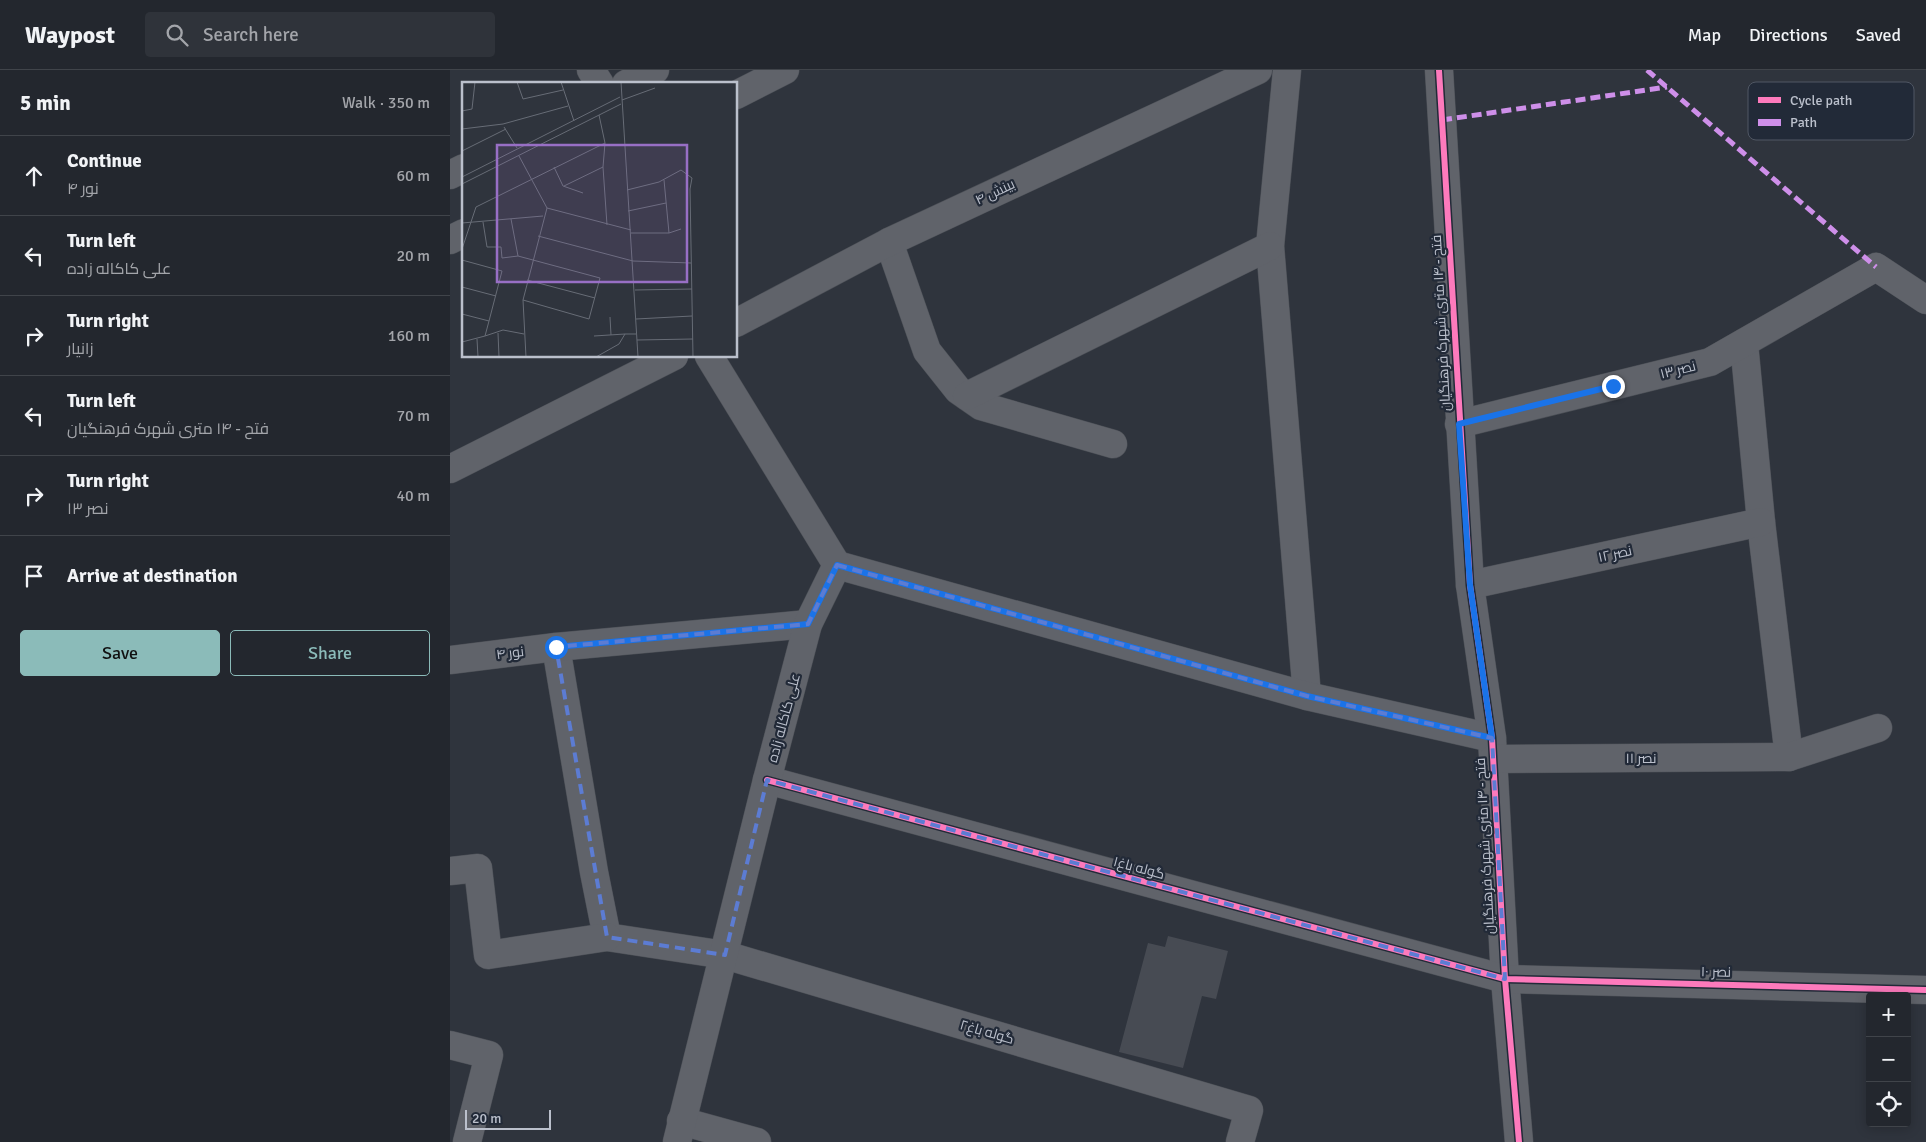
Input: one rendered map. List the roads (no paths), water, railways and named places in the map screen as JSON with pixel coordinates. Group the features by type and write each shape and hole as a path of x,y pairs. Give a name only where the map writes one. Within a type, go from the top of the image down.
{"street":[{"path":"591,70 599,82"},
{"path":"630,82 655,70"},
{"path":"738,94 785,70"},
{"name":"بینش ۴","path":"738,322 795,290 889,242 1258,70"},
{"path":"1287,70 1270,246 1307,696"},
{"name":"فتح - ۱۴ متری شهرک فرهنگیان","path":"1439,70 1470,585 1492,749 1505,979 1520,1142"},
{"path":"450,175 462,169"},
{"path":"450,240 462,234"},
{"path":"889,242 927,350 958,390 981,406 1113,444"},
{"path":"967,396 1270,246"},
{"name":"نصر ۱۳","path":"1459,424 1710,362 1876,267 1926,300"},
{"path":"1744,343 1761,522 1789,757"},
{"path":"450,469 670,358"},
{"path":"710,358 837,565"},
{"name":"نصر ۱۲","path":"1470,585 1761,522"},
{"name":"نصر ۱۱","path":"837,565 1492,749 1789,757 1878,728"},
{"name":"علی کاکاله زاده","path":"679,1132 808,624 837,565"},
{"name":"نور ۴","path":"450,660 556,647 808,624"},
{"path":"556,647 594,872 607,937"},
{"name":"گوله باغ۱","path":"767,780 1505,979"},
{"name":"گوله باغ۲","path":"450,871 478,868 488,955 607,937 725,955 1249,1110 1240,1142"},
{"name":"نصر ۱۰","path":"1505,979 1926,990"},
{"path":"450,1045 489,1055 467,1142"},
{"path":"679,1132 757,1142"}]}
